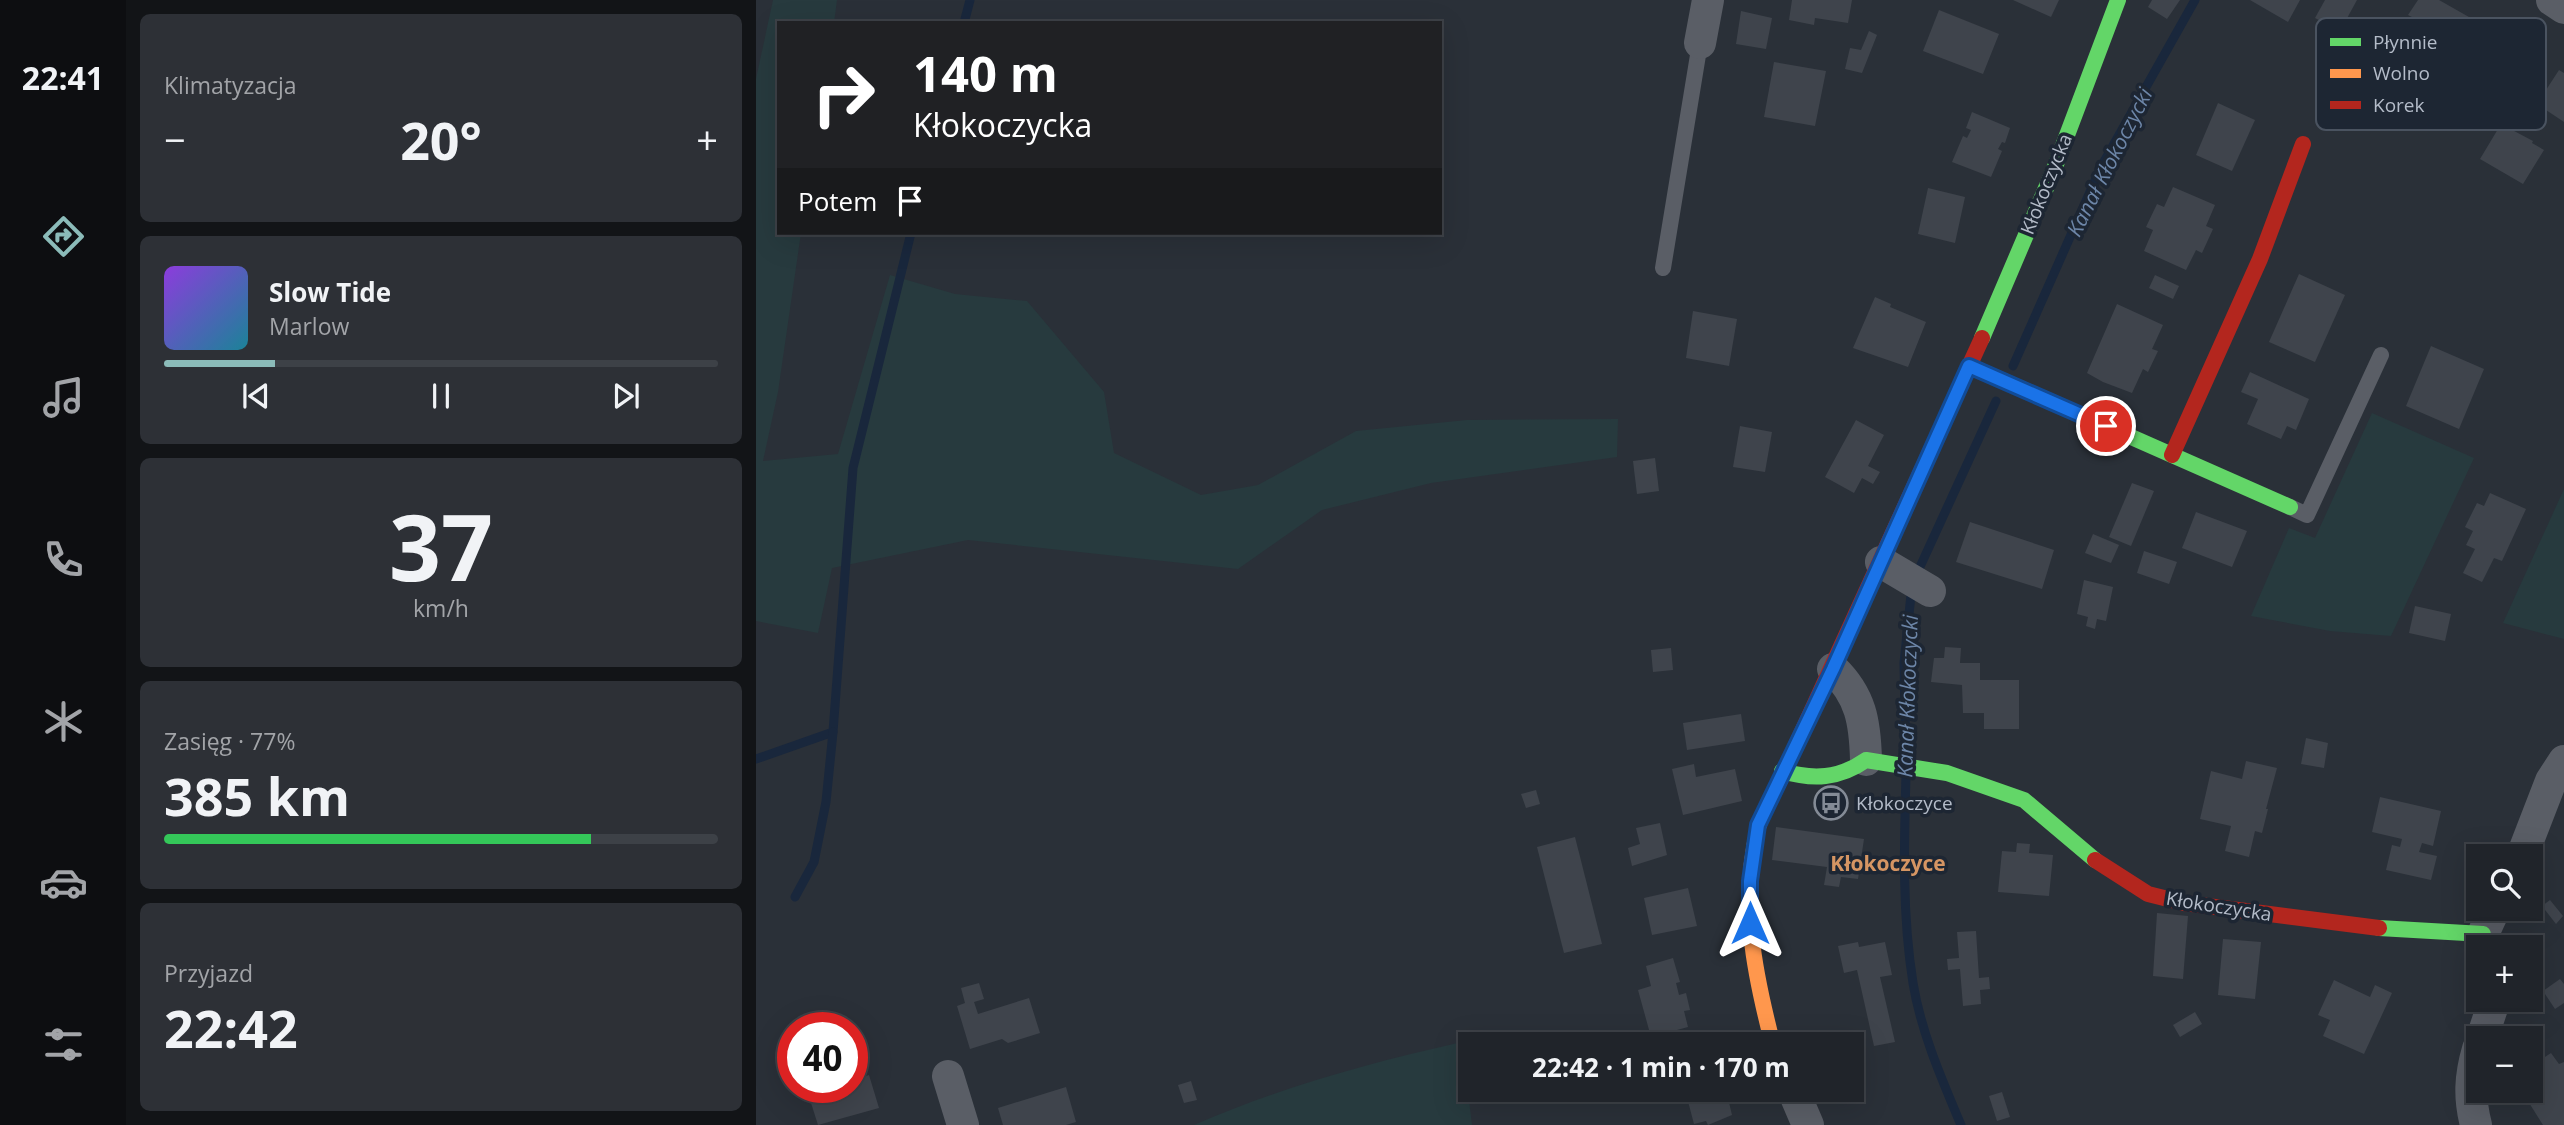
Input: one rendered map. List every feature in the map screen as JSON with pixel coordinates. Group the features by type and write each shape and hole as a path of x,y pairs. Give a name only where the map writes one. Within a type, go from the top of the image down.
{"street":[{"path":"1700,43 1708,0"},
{"name":"Kłokoczycka","path":"1770,1032 1750,944 1750,881 1758,825 1833,669 1969,366 2054,167 2118,0"},
{"path":"2552,0 2564,8"},
{"path":"2172,455 2260,259 2303,144"},
{"path":"1969,366 2290,507"},
{"path":"1881,562 1930,591"},
{"path":"1782,771 1806,779 1828,778 1879,762 1865,734 1857,699 1850,686 1833,669"},
{"path":"2527,844 2551,782 2564,761"},
{"name":"Kłokoczycka","path":"1879,762 1947,773 2024,800 2102,865 2148,894 2184,903 2405,931 2489,930"},
{"path":"948,1076 963,1125"},
{"path":"1798,1102 1808,1125"},
{"path":"2470,1103 2476,1125"}],"lane":[{"path":"1663,268 1700,43"},
{"path":"2290,507 2308,515 2381,355"}],"green space":[{"path":"773,0 837,0 834,21 777,21 777,235 801,235 778,392 763,461 838,454 890,275 955,294 1027,301 1104,392 1114,453 1201,495 1258,485 1356,431 1467,420 1618,419 1617,457 1431,483 1322,510 1238,569 968,540 832,568 818,633 756,621 756,79"},
{"path":"2372,413 2474,458 2391,636 2330,631 2251,616 2289,528 2315,538"},
{"path":"2564,489 2564,639 2503,623"},
{"path":"1458,1043 1458,1102 1469,1102 1472,1125 1194,1125 1260,1099 1393,1058"}],"building":[{"path":"1792,0 1852,0 1848,23 1815,18 1814,25 1789,20"},
{"path":"2013,0 2059,0 2051,17"},
{"path":"2152,0 2180,0 2167,19 2148,7"},
{"path":"2250,0 2300,0 2288,22"},
{"path":"2325,0 2357,0 2347,18 2315,18"},
{"path":"2418,0 2439,0 2471,18 2414,18 2408,15"},
{"path":"1939,10 1999,34 1983,74 1923,51"},
{"path":"1741,11 1772,18 1766,49 1736,44"},
{"path":"1869,31 1877,35 1862,73 1845,69 1850,48 1861,50"},
{"path":"1774,62 1826,71 1815,126 1764,117"},
{"path":"2559,70 2564,73 2564,122 2546,110 2546,90"},
{"path":"2218,103 2255,120 2232,171 2196,155"},
{"path":"1972,112 2010,128 2005,143 2002,142 1998,149 2002,151 1991,177 1952,162 1963,136 1967,138 1971,130 1966,128"},
{"path":"2497,130 2512,130 2544,150 2523,184 2480,159"},
{"path":"2173,187 2215,205 2206,226 2213,229 2202,253 2196,250 2186,270 2144,251 2153,230 2146,227 2157,204 2164,207"},
{"path":"1928,188 1965,197 1955,243 1918,234"},
{"path":"2299,274 2345,295 2315,362 2269,342"},
{"path":"2155,275 2179,286 2173,299 2149,288"},
{"path":"1875,297 1891,304 1890,307 1926,322 1908,367 1853,348"},
{"path":"2117,304 2163,325 2152,349 2158,351 2148,372 2143,369 2132,393 2087,373"},
{"path":"1693,311 1737,319 1729,366 1686,358"},
{"path":"2431,346 2484,369 2459,429 2406,406"},
{"path":"2250,372 2309,399 2296,430 2287,426 2281,439 2247,424 2258,399 2241,392"},
{"path":"1856,420 1884,435 1868,466 1880,472 1873,484 1862,478 1854,493 1825,477"},
{"path":"1740,426 1772,432 1765,472 1733,467"},
{"path":"1655,458 1659,491 1637,494 1633,461"},
{"path":"2132,483 2154,491 2131,546 2109,537"},
{"path":"2490,493 2526,509 2502,561 2494,558 2482,582 2463,573 2475,549 2466,545 2473,531 2465,527 2477,503 2484,506"},
{"path":"2196,512 2247,531 2232,567 2182,548"},
{"path":"1970,522 2054,550 2042,589 1956,562"},
{"path":"2093,534 2119,545 2111,563 2085,553"},
{"path":"2144,551 2177,562 2169,584 2137,573"},
{"path":"2084,580 2113,587 2106,621 2097,619 2095,629 2086,626 2088,617 2077,614"},
{"path":"2415,606 2451,614 2445,641 2409,633"},
{"path":"1945,647 1961,648 1960,663 1980,663 1980,680 2019,680 2019,729 1984,729 1984,713 1963,713 1962,685 1931,682 1934,658 1944,658"},
{"path":"1671,648 1673,670 1653,672 1651,650"},
{"path":"1741,714 1745,741 1687,750 1683,723"},
{"path":"2306,738 2328,743 2324,768 2301,764"},
{"path":"2246,761 2277,768 2262,833 2255,831 2249,857 2225,851 2231,826 2200,819 2211,771 2242,779"},
{"path":"1694,764 1696,777 1735,769 1742,801 1683,815 1672,769"},
{"path":"1536,790 1540,804 1526,808 1521,794"},
{"path":"2380,797 2441,811 2433,846 2422,843 2419,852 2437,856 2431,880 2386,870 2392,845 2400,847 2402,839 2372,832"},
{"path":"1660,823 1667,855 1632,866 1628,848 1640,844 1636,828"},
{"path":"1776,827 1864,839 1858,879 1841,877 1839,887 1824,885 1827,867 1772,860"},
{"path":"1575,837 1602,944 1564,953 1537,847"},
{"path":"2017,843 2030,844 2029,853 2053,855 2049,896 1998,892 2002,851 2016,852"},
{"path":"1688,888 1697,926 1652,935 1644,898"},
{"path":"2550,900 2563,916 2556,924 2543,907"},
{"path":"2157,913 2188,916 2183,979 2153,976"},
{"path":"1976,931 1979,978 1989,977 1990,989 1980,990 1981,1004 1963,1006 1960,969 1948,970 1947,959 1959,958 1957,932"},
{"path":"2223,939 2261,942 2255,999 2218,995"},
{"path":"1858,942 1859,947 1885,942 1892,975 1880,977 1895,1042 1874,1046 1857,970 1844,973 1838,946"},
{"path":"1673,958 1680,982 1676,983 1679,995 1686,993 1690,1010 1684,1011 1688,1027 1670,1032 1650,1032 1638,990 1651,986 1646,966"},
{"path":"2560,979 2564,984 2564,1003 2555,1009 2543,991"},
{"path":"2334,980 2370,997 2375,985 2392,993 2364,1054 2323,1036 2330,1020 2318,1015"},
{"path":"979,983 984,999 974,1002 978,1014 1029,998 1040,1033 1008,1043 1002,1039 970,1049 957,1006 965,1003 961,988"},
{"path":"2195,1012 2202,1024 2180,1037 2173,1025"},
{"path":"2551,1053 2559,1064 2564,1062 2564,1125 2543,1125 2529,1103 2543,1103 2543,1058"},
{"path":"868,1075 879,1108 818,1125 811,1103 868,1103"},
{"path":"1191,1081 1197,1100 1184,1103 1178,1085"},
{"path":"1066,1087 1076,1122 1066,1125 1003,1125 998,1108"},
{"path":"2002,1092 2010,1117 1997,1121 1989,1096"},
{"path":"1688,1102 1729,1102 1732,1115 1708,1125 1706,1121 1694,1124"}],"waterway":[{"path":"965,21 970,0"},
{"name":"Kanał Kłokoczycki","path":"2013,366 2101,167 2195,0"},
{"path":"756,759 833,732 853,468 911,235"},
{"name":"Kanał Kłokoczycki","path":"1919,569 1996,401"},
{"name":"Kanał Kłokoczycki","path":"1906,758 1904,663 1911,595"},
{"path":"795,897 814,862 826,802 833,732"},
{"name":"Kanał Kłokoczycki","path":"1906,775 1905,905 1913,983 1927,1038 1961,1125"}],"traffic: fast":[{"path":"1982,338 2055,167 2118,0"},
{"path":"1970,366 2290,507"},
{"path":"1782,771 1804,776 1826,776 1846,771 1866,760 1947,773 2024,800 2095,860"},
{"path":"2379,928 2483,934"}],"traffic: slow":[{"path":"1770,1032 1755,964 1750,884 1758,828 1780,780"}],"traffic: jam":[{"path":"2172,455 2260,259 2303,144"},
{"path":"1780,780 1982,338"},
{"path":"2095,860 2148,894 2184,903 2379,928"}],"place":[{"name":"Kłokoczyce","path":"1831,803"}],"district":[{"name":"Kłokoczyce","path":"1888,863"}],"route":[{"path":"1750,923 1750,881 1758,825 1833,669 1969,366 2106,426"}]}
